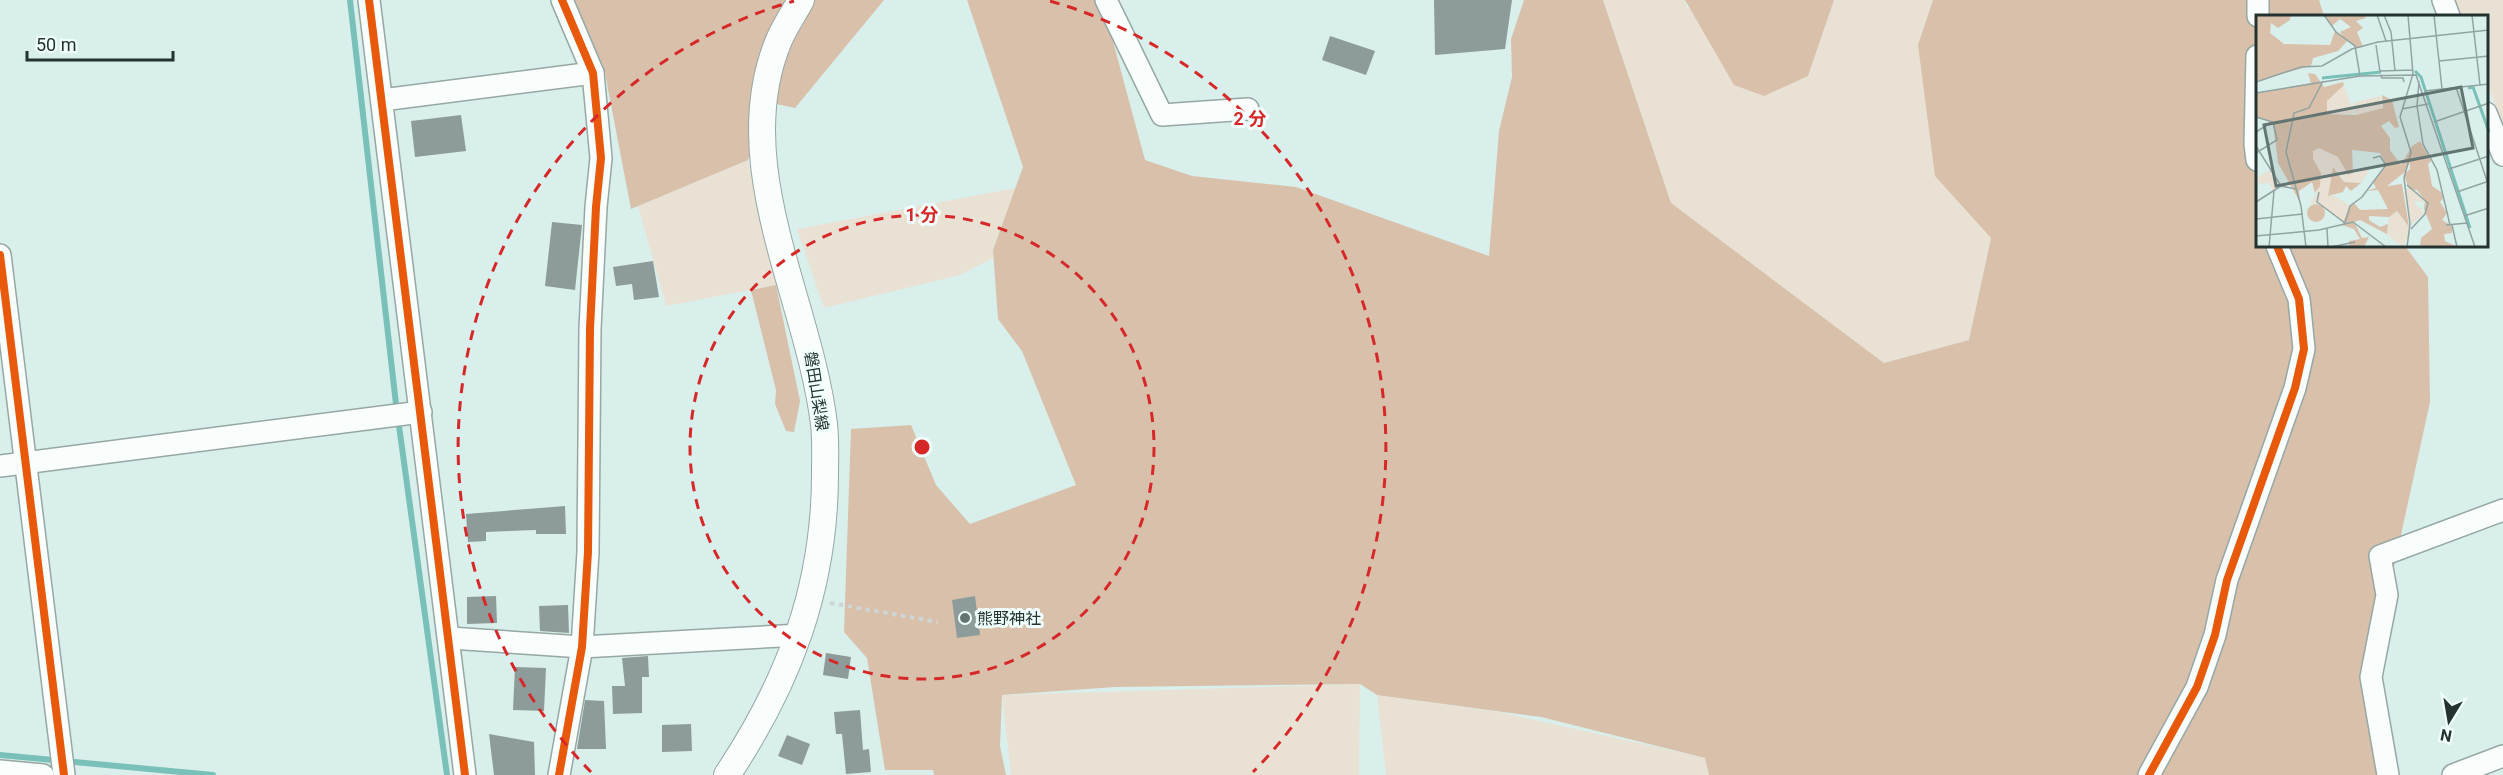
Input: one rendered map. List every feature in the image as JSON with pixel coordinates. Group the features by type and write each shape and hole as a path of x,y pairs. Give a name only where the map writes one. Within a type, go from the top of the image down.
{"main road":[{"name":"磐田山梨線","path":"728,775 758,730 800,635 810,600 821,544 824,426 809,342 769,198 762,139 764,96 779,40 801,0"}],"street":[{"path":"369,0 450,638 465,775"},
{"path":"559,775 582,647 588,552 590,329 596,207 601,158 593,73 562,0"},
{"path":"1106,0 1162,115 1248,109"},
{"path":"2443,0 2449,15"},
{"path":"382,99 593,73"},
{"path":"2256,100 2256,152"},
{"path":"2488,116 2503,155"},
{"path":"2149,775 2197,687 2215,635 2227,580 2295,388 2304,349 2299,298 2278,248"},
{"path":"0,255 64,775"},
{"path":"0,466 421,412"},
{"path":"2388,775 2372,677 2387,595 2380,556 2503,510"},
{"path":"450,638 582,647 800,635"},
{"path":"2453,775 2503,756"},
{"path":"0,771 43,775"}],"path":[{"path":"810,600 938,622"}],"shaded area":[{"path":"573,0 884,0 795,108 767,102 748,160 631,209 604,68"},
{"path":"967,0 1105,0 1108,23 1145,160 1192,176 1296,187 1489,256 1499,131 1512,77 1511,39 1524,0 1603,0 1671,203 1884,363 1969,340 1991,238 1935,176 1918,45 1933,0 2319,0 2324,15 2256,15 2256,248 2406,248 2428,277 2430,402 2378,640 2389,775 1709,775 1705,758 1541,717 1377,695 1360,684 1115,687 1002,695 1000,746 1006,775 934,775 933,770 885,770 867,658 844,632 851,429 911,425 936,485 970,524 1076,485 1022,351 998,319 993,250 1023,167"},
{"path":"1603,0 1685,0 1687,7 1808,76 1834,0 1933,0 1918,45 1991,237 1969,340 1884,363 1671,203"},
{"path":"1685,0 1834,0 1808,76 1764,96 1734,85"},
{"path":"2453,0 2503,0 2503,125 2488,86 2488,15 2460,15"},
{"path":"748,160 776,285 666,306 638,206"},
{"path":"1016,188 993,249 993,258 960,275 824,308 797,229"},
{"path":"776,285 800,401 794,432 786,431 775,404 776,390 751,290"},
{"path":"1360,684 1359,775 1011,775 1002,695"},
{"path":"1377,695 1499,712 1705,758 1709,775 1386,775"}],"building":[{"path":"1434,0 1512,0 1505,49 1435,55"},
{"path":"1330,36 1375,51 1366,75 1322,60"},
{"path":"461,115 466,151 415,157 411,121"},
{"path":"552,222 582,225 575,290 545,286"},
{"path":"653,261 659,297 634,300 632,284 616,286 613,267"},
{"path":"565,506 566,534 536,534 536,530 486,532 486,541 468,542 466,514"},
{"path":"496,596 497,623 467,624 467,597"},
{"path":"975,596 980,635 957,638 952,600"},
{"path":"568,605 569,633 540,631 539,606"},
{"path":"826,653 851,657 848,679 823,675"},
{"path":"648,656 649,677 642,677 642,713 613,714 612,686 625,686 622,658"},
{"path":"515,667 546,668 544,711 513,710"},
{"path":"585,700 604,701 606,749 577,749"},
{"path":"860,710 863,750 869,749 871,772 846,774 842,734 836,734 834,712"},
{"path":"691,724 692,751 662,752 662,725"},
{"path":"489,734 534,742 535,775 494,775"},
{"path":"787,735 810,744 802,765 778,756"}],"waterway":[{"path":"350,0 396,404 447,775"},
{"path":"0,755 213,775"}],"cycle path":[{"path":"369,0 465,775"},
{"path":"559,775 582,647 588,552 590,329 596,207 601,158 593,73 562,0"},
{"path":"2149,775 2197,687 2215,635 2227,580 2295,388 2304,349 2299,299 2278,248"},
{"path":"0,255 64,775"}],"place":[{"name":"熊野神社","path":"965,618"}]}
